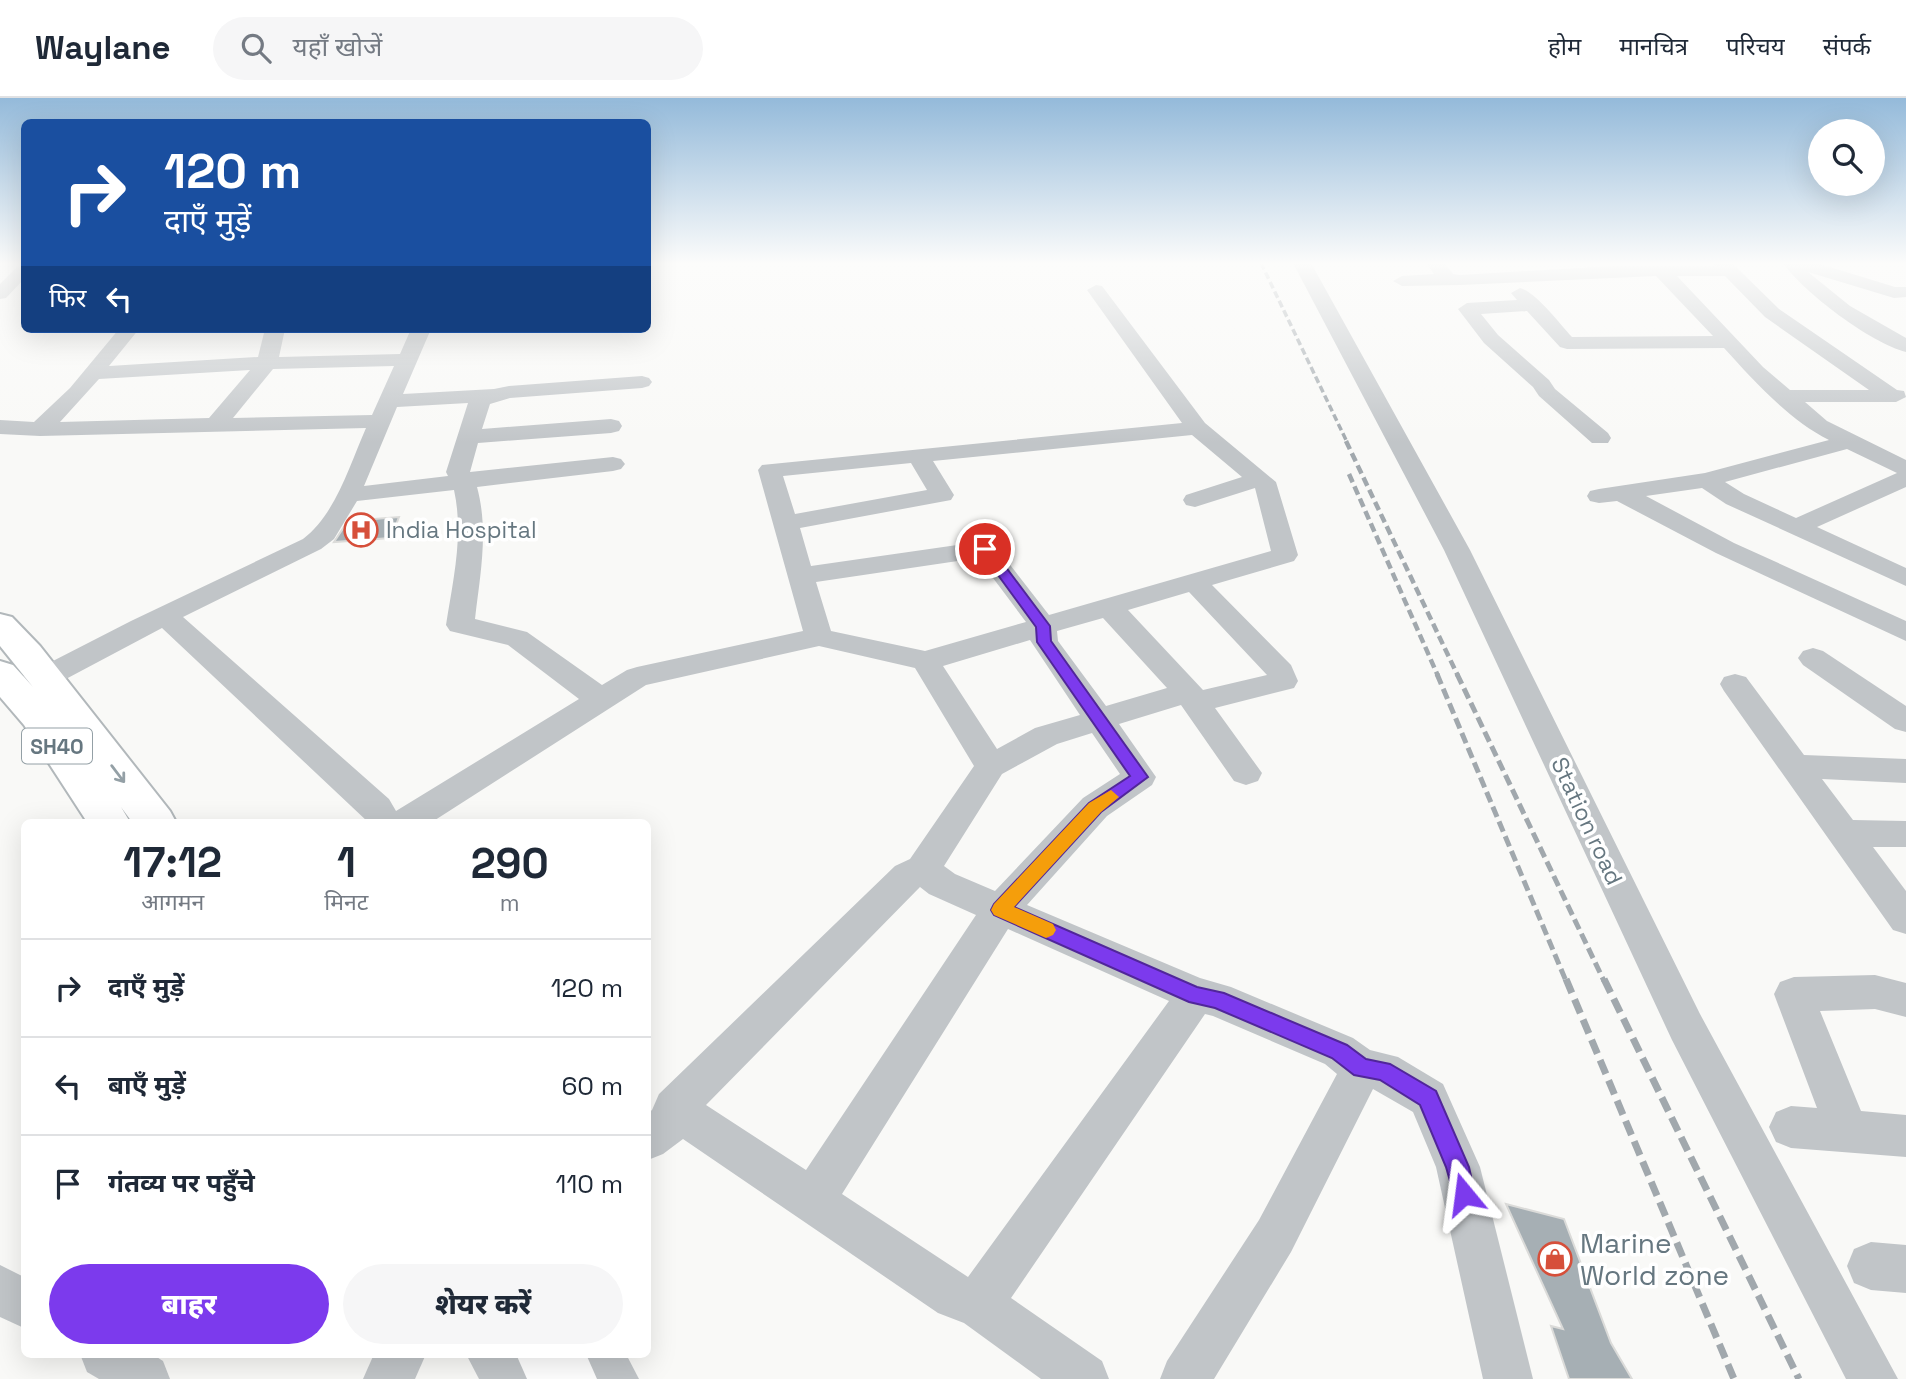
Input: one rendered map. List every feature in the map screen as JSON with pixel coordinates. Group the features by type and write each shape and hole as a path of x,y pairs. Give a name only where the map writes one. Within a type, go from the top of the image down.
{"main road":[{"path":"0,625 20,681 152,819"},
{"name":"SH40","path":"20,681 37,716 107,819"},
{"path":"549,1358 566,1379"}],"street":[{"path":"410,819 637,677 819,637 925,661 1285,555 1268,486 1197,428 1120,323"},
{"name":"Station road","path":"1334,323 1457,550 1686,1027 1873,1379"},
{"path":"1478,323 1490,339 1600,438"},
{"path":"1549,323 1567,343 1727,342"},
{"path":"1710,323 1756,372 1819,426 1906,469"},
{"path":"1787,323 1899,395"},
{"path":"1864,323 1906,346"},
{"path":"40,429 77,392 125,333"},
{"path":"215,425 267,363 274,333"},
{"path":"20,681 165,616 312,544 325,534 348,495 419,333"},
{"path":"91,373 267,363 408,360"},
{"path":"0,427 40,429 215,425 386,411 491,394 642,382"},
{"path":"491,394 480,400 458,472 463,480 471,516 460,625 517,638 601,700"},
{"path":"1786,396 1899,395"},
{"path":"468,437 611,426"},
{"path":"819,637 770,470 1197,428"},
{"path":"1847,442 1706,480 1610,494 1906,632"},
{"path":"786,523 901,505 942,495 918,455"},
{"path":"348,495 613,464"},
{"path":"1797,527 1906,478"},
{"path":"1195,500 1259,479"},
{"path":"1706,480 1735,499 1901,571"},
{"path":"801,576 985,549 1043,626 1044,642 1140,777 1095,807 1000,910 813,1199"},
{"path":"1084,1379 978,1304 955,1296 813,1199 661,1124 908,876 923,869 991,765 1046,736 1099,720 1192,697 1283,681 1281,672 1194,582"},
{"path":"1109,607 1192,697 1246,773"},
{"path":"165,616 377,808 383,819"},
{"path":"1813,658 1902,715"},
{"path":"925,661 991,765"},
{"path":"1735,684 1906,919"},
{"path":"1794,766 1906,771"},
{"path":"1843,833 1906,834"},
{"path":"923,869 942,884 1000,910 1196,995 1217,999 1339,1051 1362,1068 1383,1071 1428,1098 1458,1167 1508,1379"},
{"path":"1847,1131 1794,994 1875,992 1906,1000"},
{"path":"978,1304 1196,995"},
{"path":"1185,1379 1275,1236 1362,1068"},
{"path":"1791,1127 1906,1136"},
{"path":"0,1289 21,1302"},
{"path":"111,1358 145,1379"},
{"path":"387,1379 399,1358"},
{"path":"494,1358 511,1379"},
{"path":"596,1358 614,1379"}],"building":[{"path":"399,517 391,538 334,542 348,521"},
{"path":"1506,1204 1564,1219 1611,1343 1632,1379 1569,1379 1551,1326 1563,1329"}],"railway":[{"path":"1290,323 1347,442"},
{"path":"1346,441 1458,676"},
{"path":"1349,474 1438,676"},
{"path":"1437,674 1566,981"},
{"path":"1457,674 1604,981"},
{"path":"1566,979 1734,1379"},
{"path":"1604,979 1799,1379"}],"slow traffic":[{"path":"1046,930 1000,910 1095,807 1111,797"}],"place":[{"name":"India Hospital","path":"361,530"},
{"name":"Marine World zone","path":"1555,1259"}],"route":[{"path":"985,549 1038,623 1043,626 1044,642 1140,777 1095,807 1000,910 1196,995 1217,999 1339,1051 1362,1068 1383,1071 1403,1082 1428,1098 1458,1167 1464,1194"}]}
